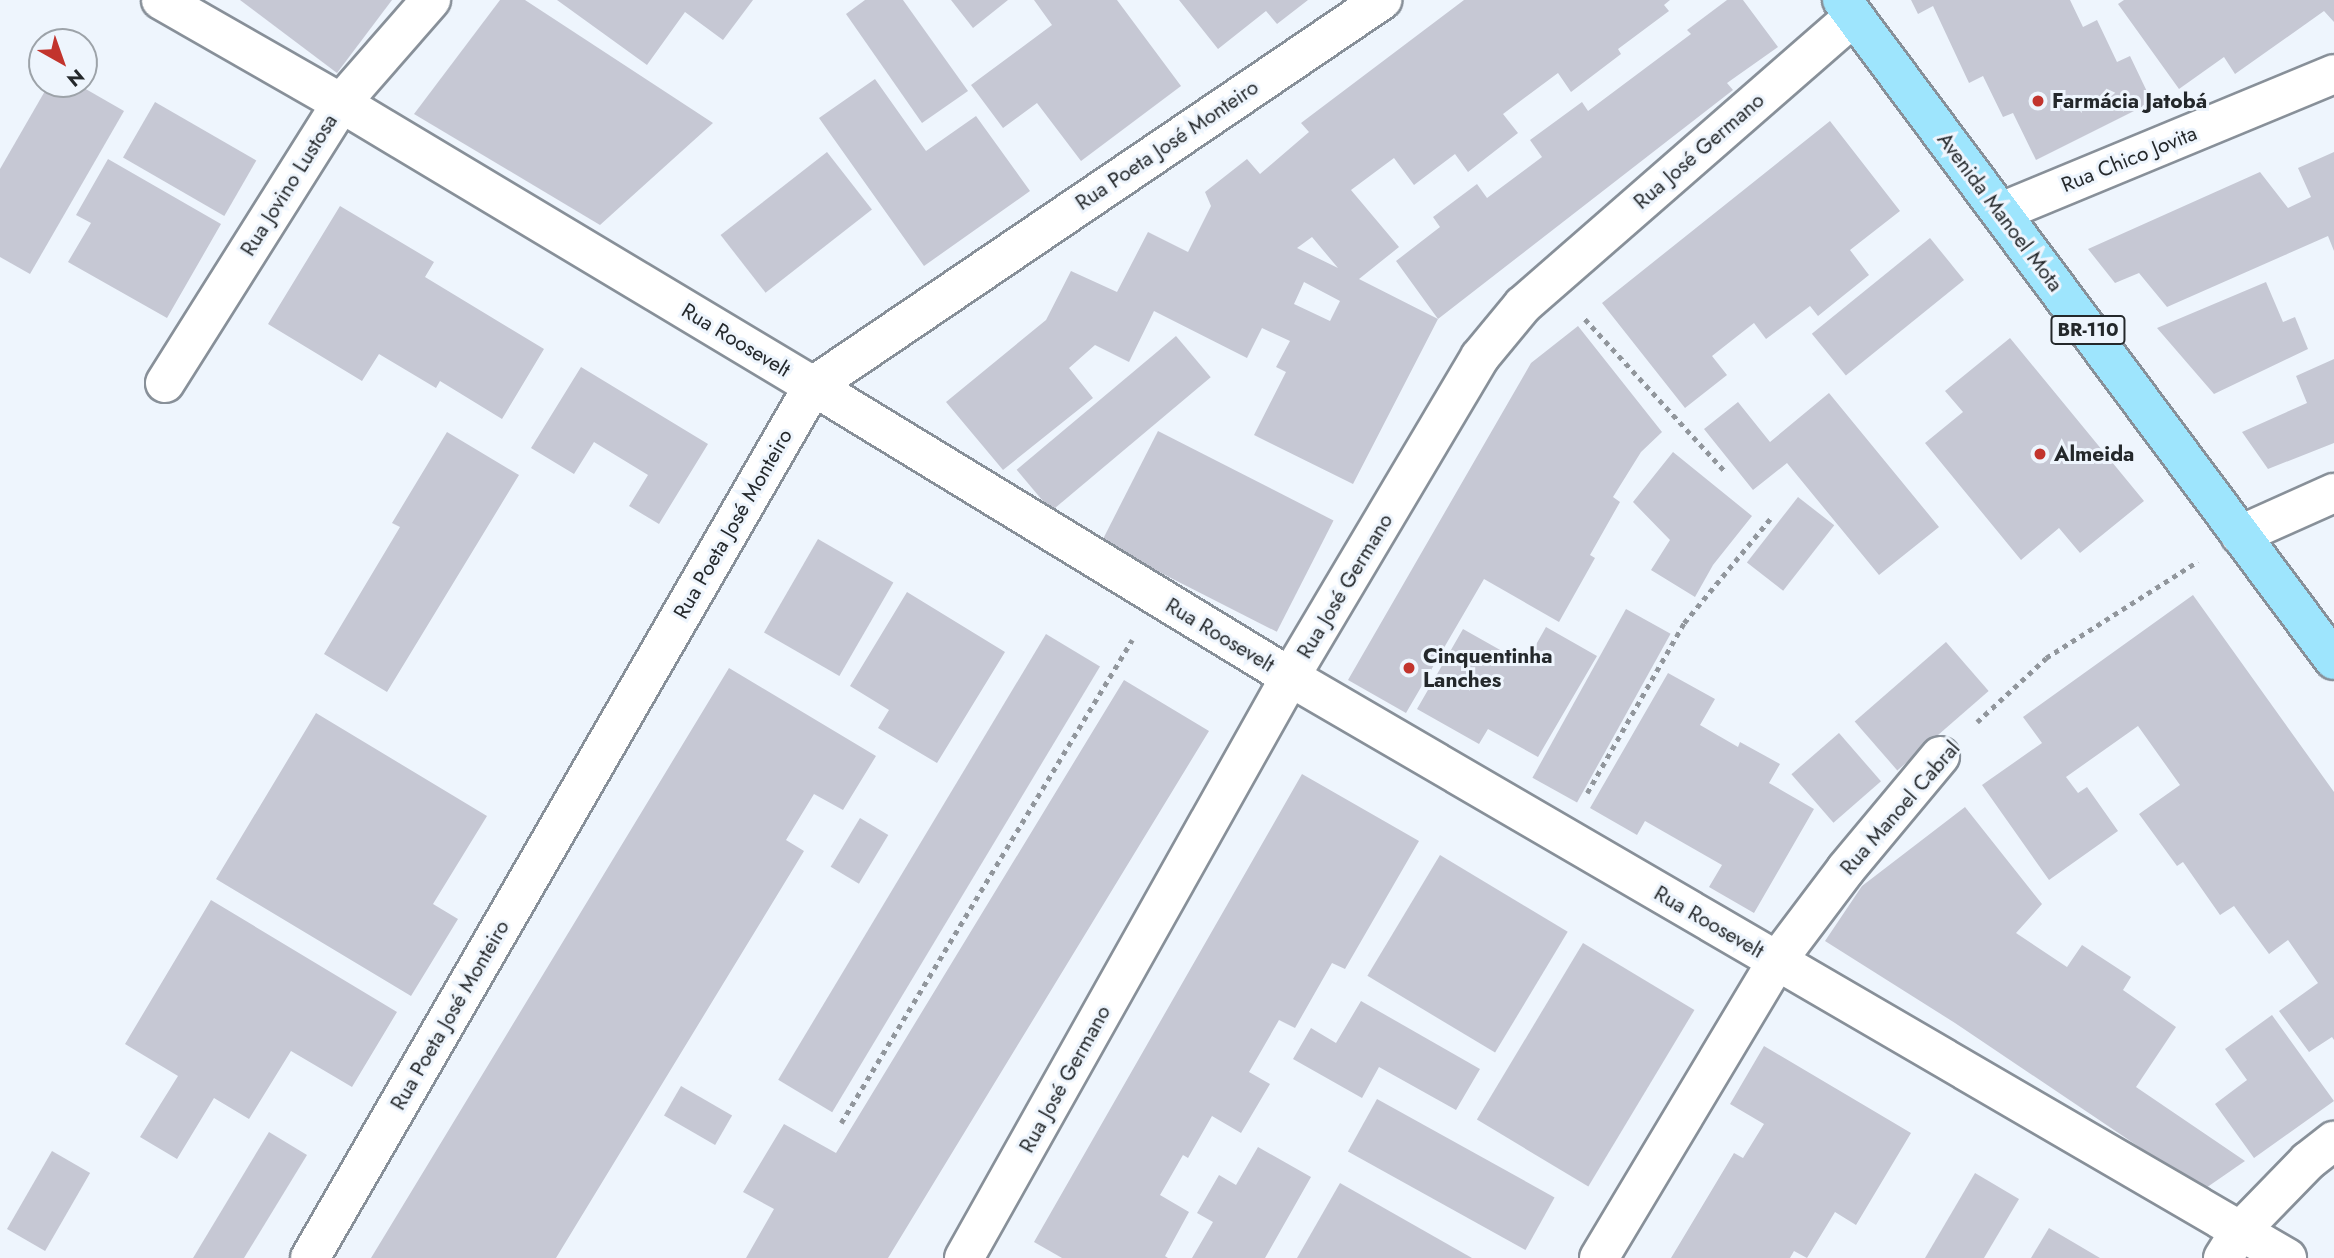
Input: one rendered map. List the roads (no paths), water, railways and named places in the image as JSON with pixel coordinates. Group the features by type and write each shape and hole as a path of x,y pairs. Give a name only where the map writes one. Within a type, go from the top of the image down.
{"main road":[{"name":"Avenida Manoel Mota","path":"1848,8 2334,660"}],"street":[{"name":"Rua Roosevelt","path":"161,0 341,103 813,386 1290,677 1776,962 2232,1245 2287,1258"},
{"name":"Rua Jovino Lustosa","path":"165,383 341,103 431,0"},
{"name":"Rua Poeta José Monteiro","path":"310,1258 813,386 1382,0"},
{"name":"Rua José Germano","path":"964,1258 1290,677 1480,357 1523,305 1848,8"},
{"name":"Rua Chico Jovita","path":"2001,212 2334,74"},
{"path":"2240,535 2334,493"},
{"name":"Rua Manoel Cabral","path":"1599,1258 1776,962 1846,869 1940,756"},
{"path":"2232,1245 2308,1161 2334,1141"}],"place":[{"name":"Farmácia Jatobá","path":"2038,101"},
{"name":"Almeida","path":"2040,454"},
{"name":"Cinquentinha Lanches","path":"1409,668"}]}
